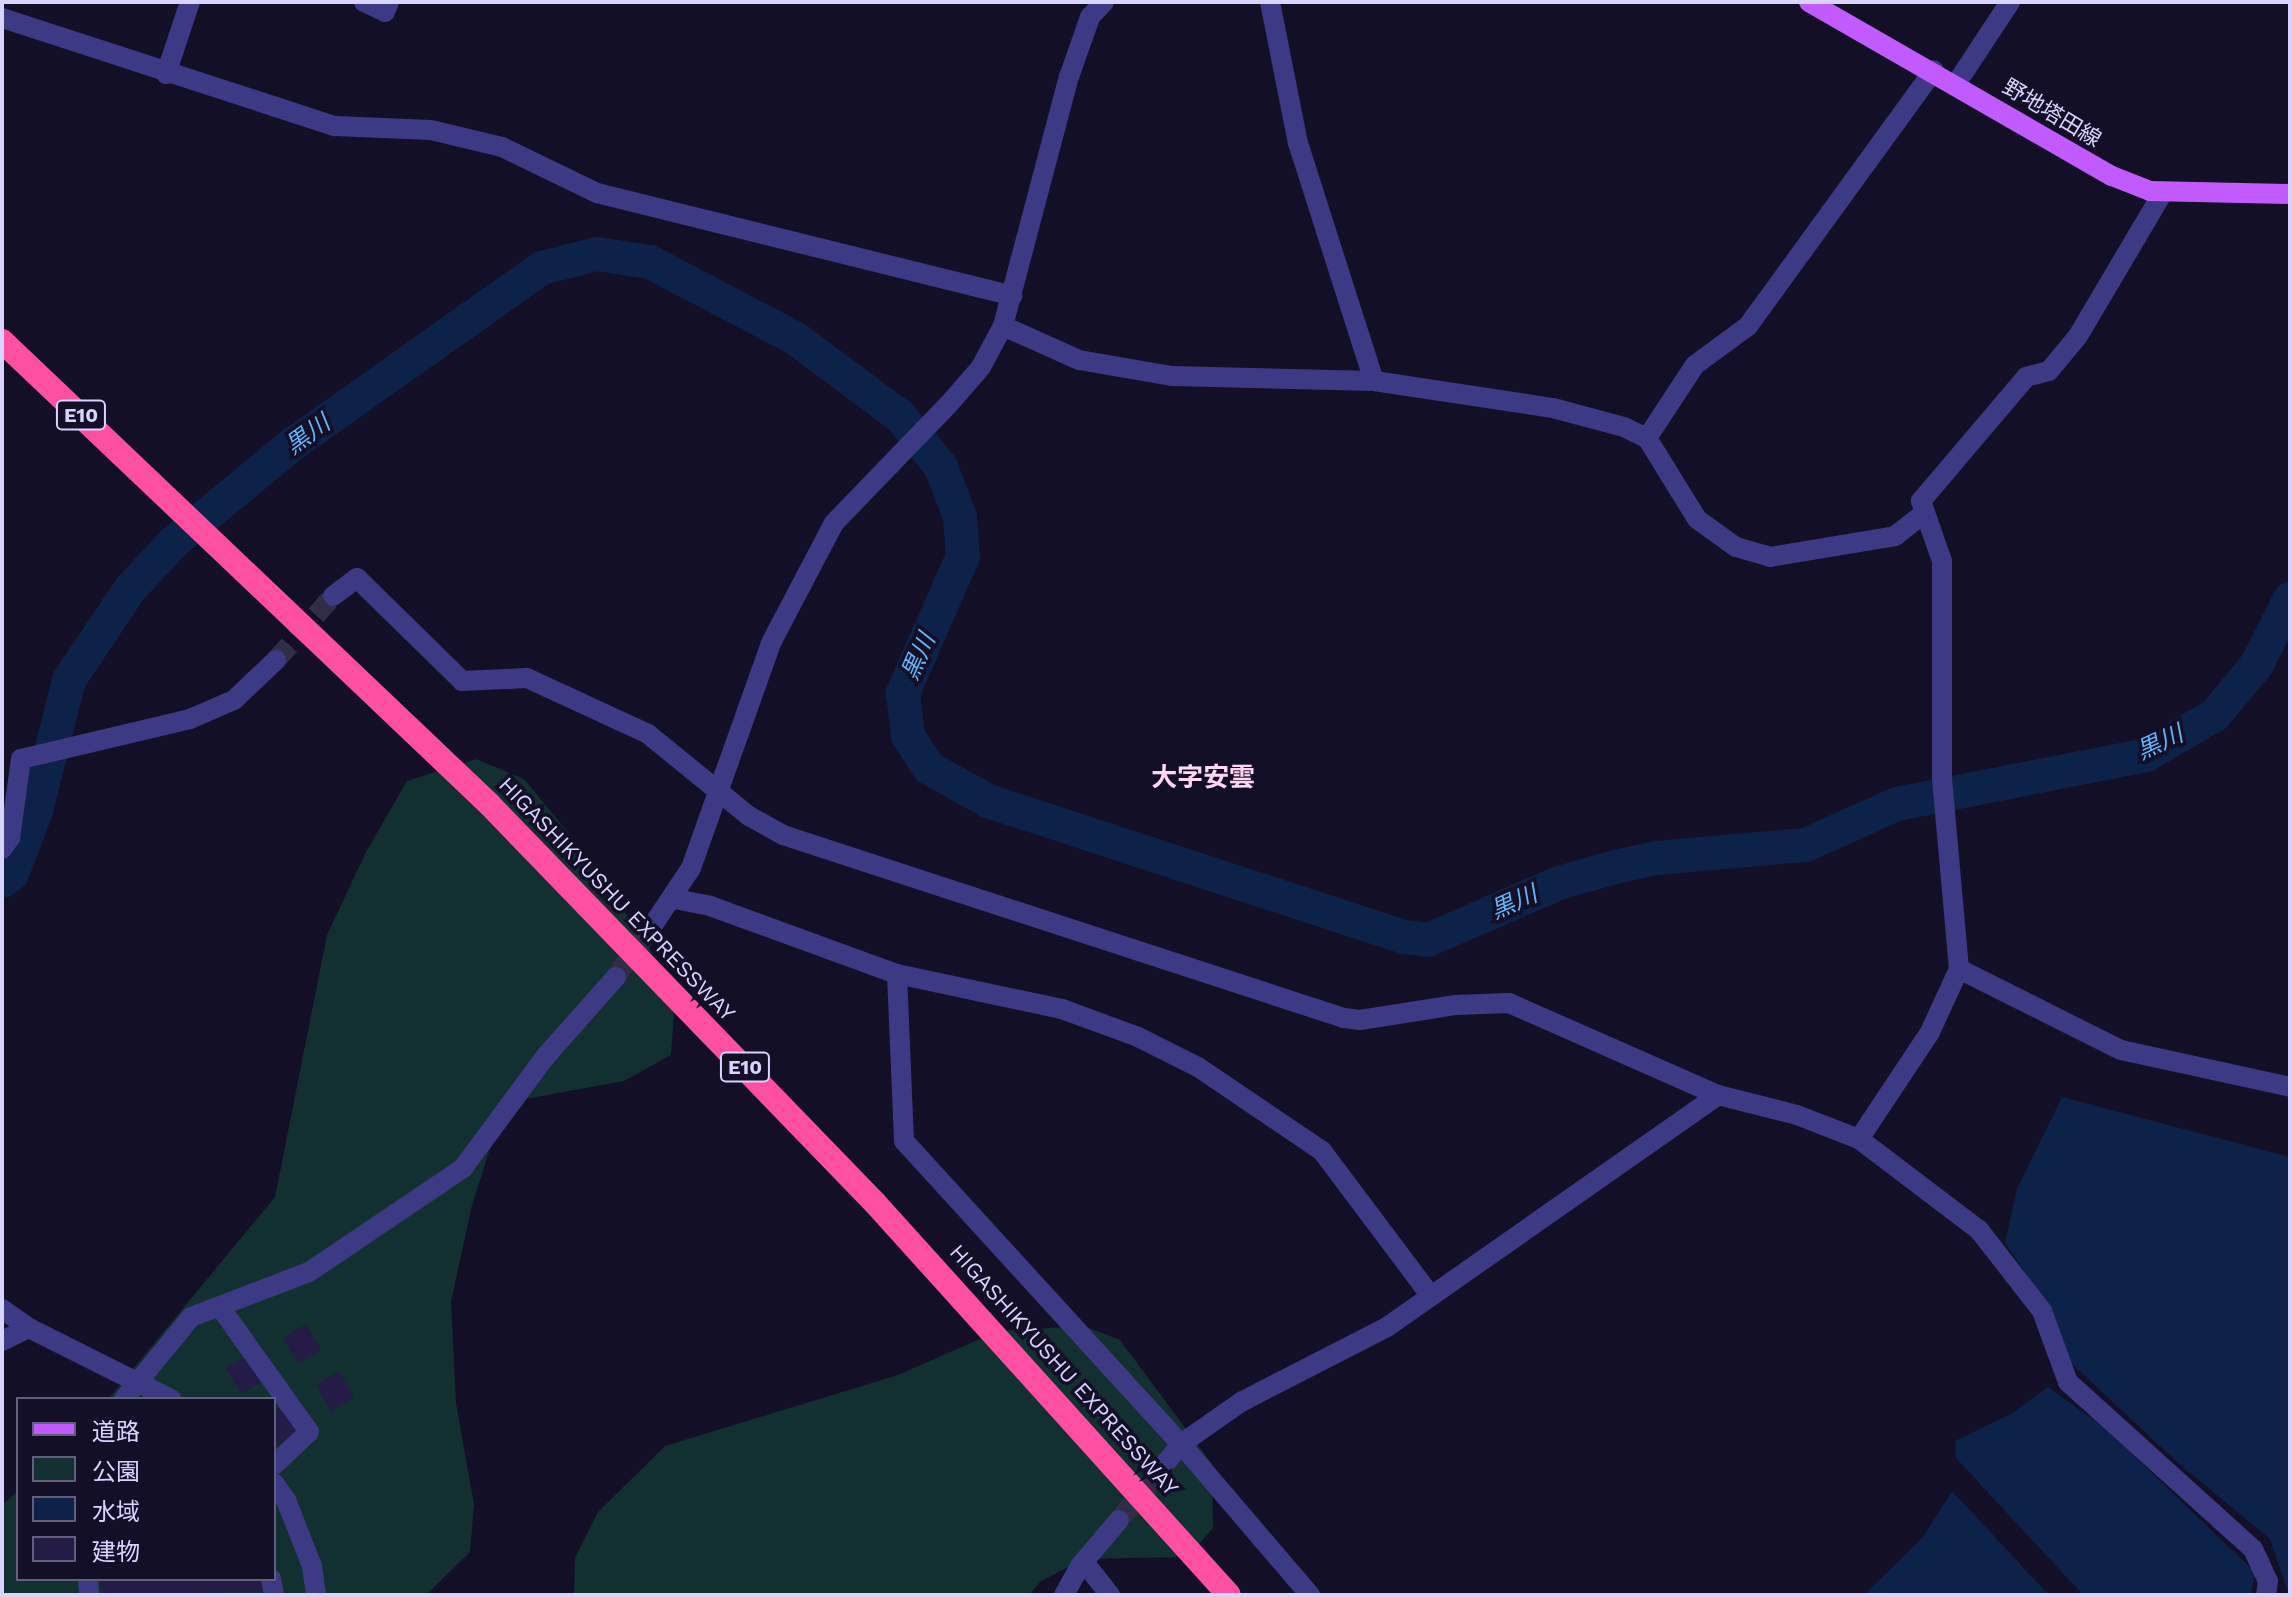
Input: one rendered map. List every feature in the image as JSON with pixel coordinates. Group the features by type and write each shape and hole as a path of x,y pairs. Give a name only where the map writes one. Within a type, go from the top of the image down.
{"highway":[{"name":"HIGASHIKYUSHU EXPRESSWAY","path":"2,341 161,488 489,804 972,1306 1229,1595"}],"main road":[{"name":"野地塔田線","path":"1809,2 1934,70 2112,176 2163,192 2290,194"}],"street":[{"path":"166,74 190,2"},
{"path":"364,2 385,12 389,2"},
{"path":"655,922 675,899 719,792 772,641 834,523 981,367 1003,326 1069,77 1090,17 1104,2"},
{"path":"1270,2 1298,143 1374,381"},
{"path":"1956,84 2010,2"},
{"path":"2,18 166,74 335,126 431,130 502,147 597,193 1012,296"},
{"path":"1647,438 1695,365 1748,326 1934,70"},
{"path":"1859,1139 1930,1032 1959,969 1942,777 1942,561 1923,514 1921,501 2026,377 2049,371 2078,336 2163,192"},
{"path":"1003,326 1079,360 1172,376 1374,381 1553,408 1647,438 1697,519 1736,547 1770,557 1895,536 1923,514"},
{"path":"333,596 357,578 462,681 527,678 648,734 719,792 783,835 1344,1018 1386,1018 1456,1005 1509,1003 1718,1095 1797,1115 1859,1139 1979,1230 2042,1311 2068,1382 2253,1549 2268,1581 2266,1595"},
{"path":"2,849 10,838 21,759 190,719 234,700 276,660"},
{"path":"675,899 710,906 897,974 1062,1009 1138,1037 1198,1067 1322,1151 1430,1295"},
{"path":"1959,969 2121,1050 2290,1087"},
{"path":"897,974 904,1141 1181,1444 1310,1595"},
{"path":"126,1397 191,1317 309,1272 463,1168 545,1057 616,977"},
{"path":"1164,1465 1181,1444 1241,1402 1387,1327 1718,1095"},
{"path":"220,1307 309,1432 276,1463"},
{"path":"2,1309 29,1328 141,1380 168,1397"},
{"path":"2,1341 29,1328"},
{"path":"276,1486 286,1500 312,1566 316,1595"},
{"path":"1064,1595 1084,1562 1119,1520"},
{"path":"1084,1562 1110,1595"}],"green space":[{"path":"476,759 524,779 580,847 650,949 674,1012 671,1055 624,1081 520,1100 495,1133 472,1205 451,1302 456,1403 474,1504 470,1552 426,1595 2,1595 2,1505 16,1493 16,1581 276,1581 276,1397 110,1397 275,1197 327,935 367,850 407,781"},
{"path":"1084,1326 1120,1340 1212,1464 1213,1528 1188,1557 1084,1559 1041,1581 1029,1595 574,1595 575,1558 598,1512 665,1446 898,1375 998,1331"}],"water":[{"path":"2062,1097 2290,1157 2288,1592 2270,1539 2177,1462 2070,1362 2052,1311 2005,1243 2017,1189"},
{"path":"2048,1387 2105,1428 2256,1573 2250,1595 2083,1595 1956,1458 1955,1441 2011,1414"},
{"path":"1952,1491 2049,1595 1864,1595 1923,1537"}],"building":[{"path":"306,1324 321,1350 298,1363 283,1338"},
{"path":"250,1354 265,1380 241,1393 226,1368"},
{"path":"339,1371 354,1397 331,1411 316,1385"},
{"path":"285,1406 300,1431 277,1445 276,1434 276,1411"},
{"path":"101,1581 261,1581 262,1591 103,1595"}],"waterway":[{"name":"黒川","path":"2,881 12,874 36,811 69,680 130,589 174,542 293,444 542,268 597,254 650,262 795,338 901,417 941,467 960,517 963,556 903,693 908,736 929,768 988,801 1405,937 1428,940 1559,883 1615,867 1656,858 1806,845 1897,804 2146,755 2215,715 2257,664 2290,599"}],"tunnel":[{"path":"276,660 333,596"},
{"path":"616,977 655,922"},
{"path":"1119,1520 1164,1465"}],"district":[{"name":"大字安雲","path":"1203,778"}]}
